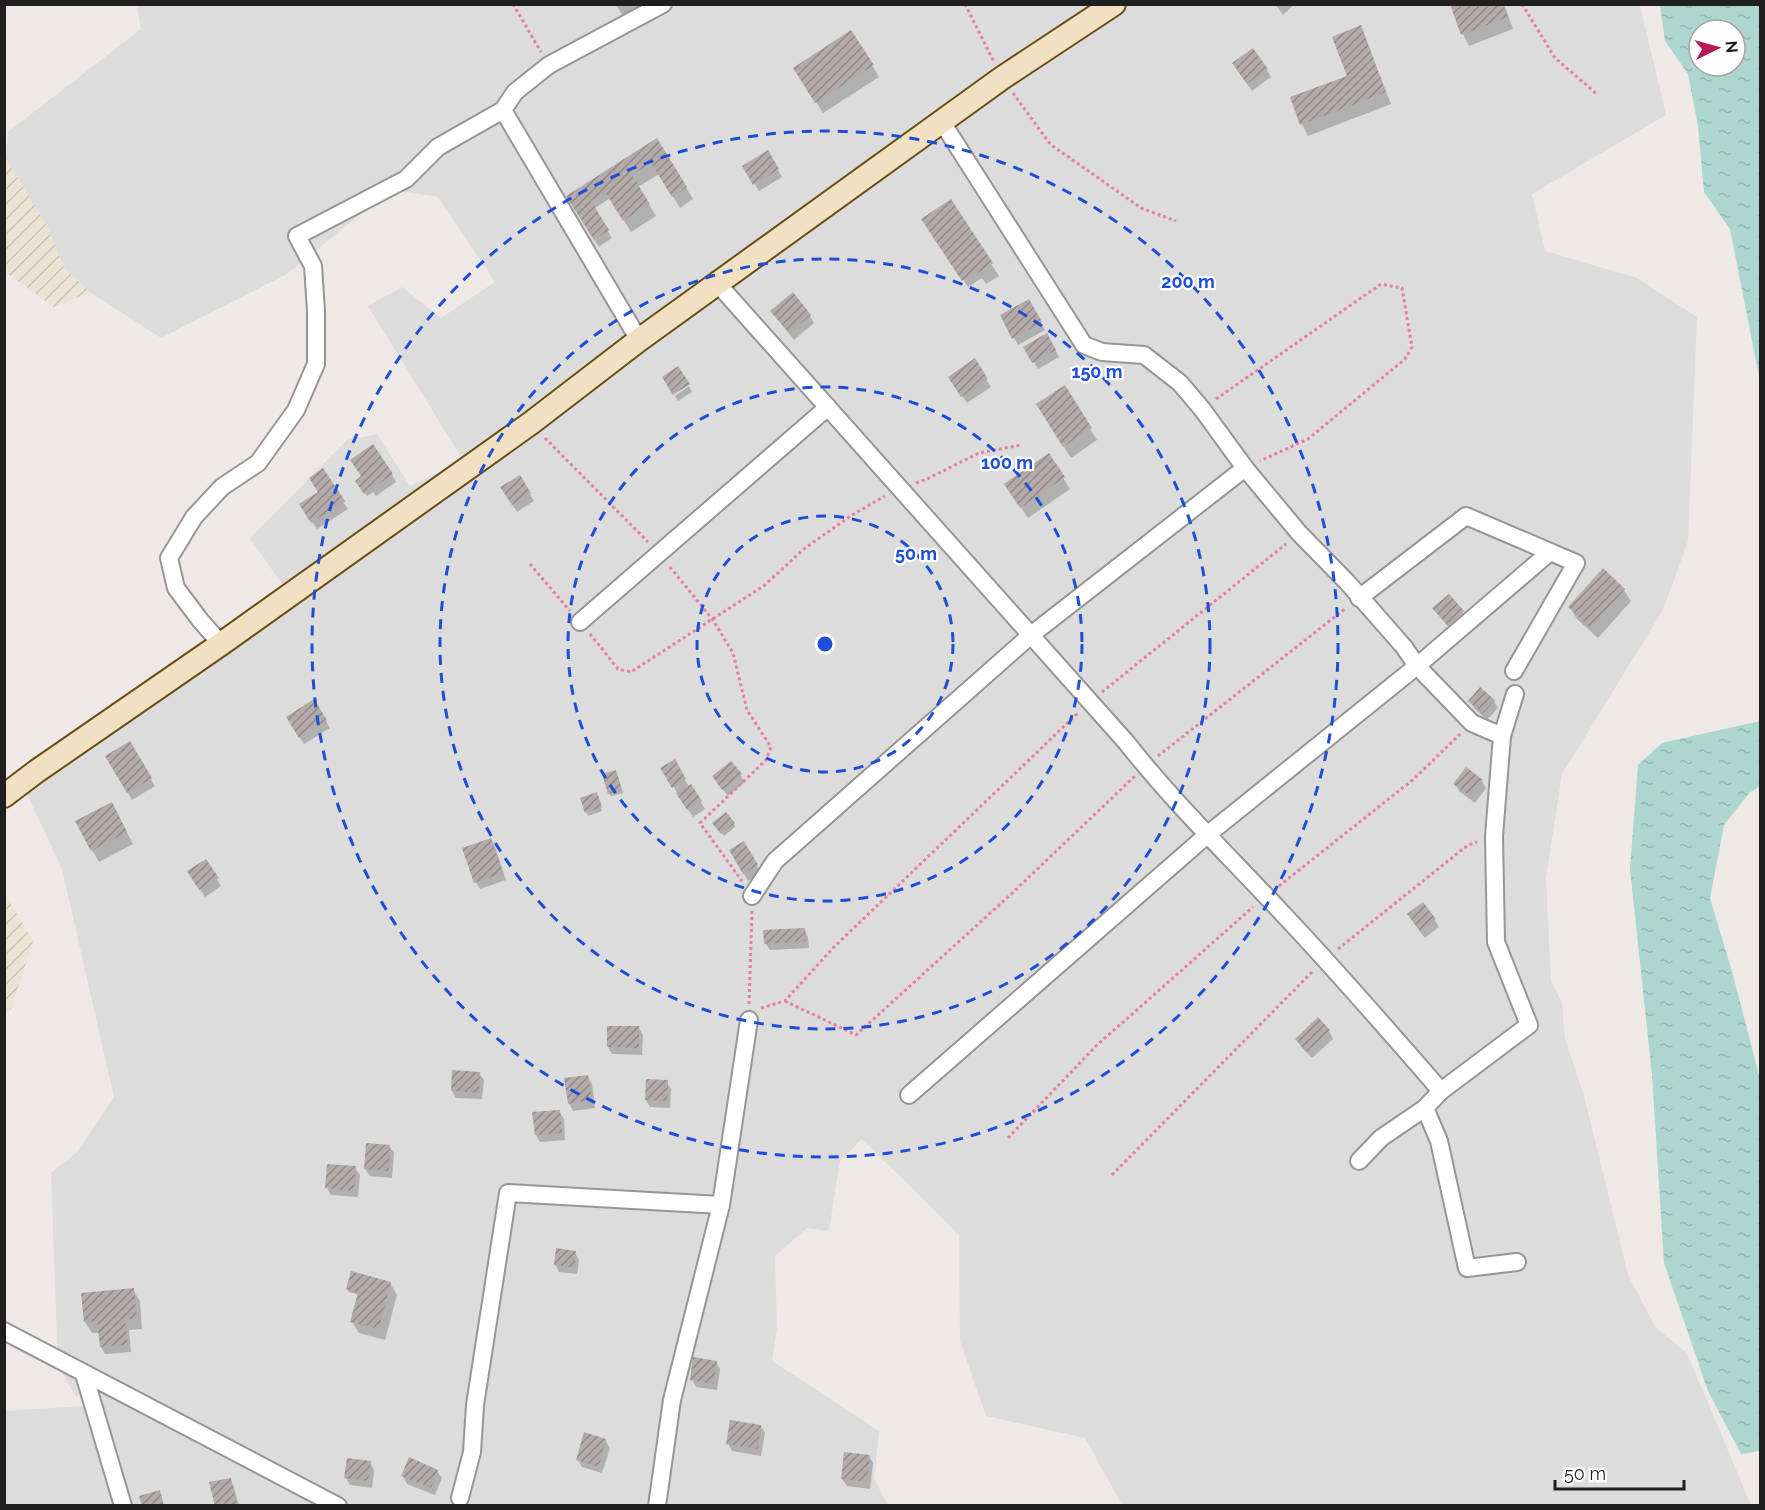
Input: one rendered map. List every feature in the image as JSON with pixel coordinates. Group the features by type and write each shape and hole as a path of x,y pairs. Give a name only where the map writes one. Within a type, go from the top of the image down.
{"main road":[{"path":"4,796 531,423 639,340 1002,78 1114,4"}],"street":[{"path":"221,644 176,588 169,558 194,517 222,487 258,463 296,410 316,364 313,266 297,236 406,179 438,147 484,123 503,110 514,92 549,65 663,4"},
{"path":"503,110 639,340"},
{"path":"942,122 1084,345 1102,352 1144,355 1180,383 1245,468 1299,533 1347,582 1404,647 1417,666 1472,723 1502,736"},
{"path":"717,283 1145,766 1326,958 1441,1091"},
{"path":"580,621 828,407"},
{"path":"752,896 775,861 1031,635 1245,468"},
{"path":"1359,598 1466,516 1575,563 1514,671"},
{"path":"909,1095 1208,835 1417,666 1550,552"},
{"path":"1359,1161 1381,1138 1425,1108 1441,1091 1529,1025 1496,942 1494,836 1502,736 1515,694"},
{"path":"657,1506 672,1400 722,1205 749,1016"},
{"path":"1425,1108 1439,1141 1467,1268 1517,1262"},
{"path":"460,1498 472,1452 475,1405 508,1193 722,1205"},
{"path":"4,1331 338,1506"},
{"path":"84,1374 123,1506"}],"path":[{"path":"513,4 549,65"},
{"path":"965,4 1002,78 1050,144 1141,208 1176,221"},
{"path":"1522,4 1555,58 1598,95"},
{"path":"1202,409 1381,284 1402,288 1412,347 1405,359 1308,439 1245,468"},
{"path":"531,423 659,553 713,620 733,653 747,710 771,747 766,760 700,824 752,896 749,1016 784,1001 834,947 1090,702 1299,533"},
{"path":"530,564 618,669 631,672 765,585 805,548 852,515 900,488 927,479 979,453 1021,446"},
{"path":"784,1001 856,1035 1008,897 1145,766 1359,598"},
{"path":"1008,1138 1096,1046 1266,896 1415,778 1472,723"},
{"path":"1112,1175 1326,958 1468,845 1494,836"}],"shaded area":[{"path":"137,5 1640,5 1666,115 1532,194 1545,251 1637,278 1697,317 1688,541 1663,610 1562,774 1546,878 1551,981 1562,1003 1565,1038 1584,1096 1628,1275 1656,1328 1687,1353 1751,1505 1122,1505 1085,1438 986,1416 960,1341 959,1235 862,1139 840,1161 829,1231 807,1228 775,1256 777,1328 772,1361 879,1431 874,1479 888,1505 5,1506 5,1411 97,1405 75,1395 58,1367 51,1173 77,1152 114,1097 62,869 27,794 286,590 250,538 347,440 377,434 410,486 463,460 368,306 402,287 441,318 495,282 438,197 390,190 287,274 161,338 90,292 64,268 47,226 6,160 8,132 141,29"},
{"path":"5,157 47,226 64,268 90,292 54,307 5,272"},
{"path":"4,892 33,941 11,1009 5,1013"}],"water":[{"path":"1660,5 1760,5 1760,381 1730,229 1704,192 1698,126 1689,78 1747,78 1747,18 1687,18 1687,73 1665,41"},
{"path":"1760,721 1760,786 1749,793 1724,825 1710,898 1760,1079 1760,1451 1741,1454 1708,1391 1664,1263 1652,1075 1630,869 1638,765 1662,743"}],"building":[{"path":"1458,4 1503,4 1508,17 1461,35 1451,7"},
{"path":"1361,25 1386,92 1300,125 1290,97 1347,76 1332,37"},
{"path":"851,30 874,65 815,103 793,68"},
{"path":"1253,48 1268,69 1247,84 1232,63"},
{"path":"657,138 687,187 672,197 651,163 632,175 650,204 623,221 605,192 591,201 609,230 594,240 566,196"},
{"path":"768,150 779,169 753,185 742,166"},
{"path":"951,199 993,263 962,281 921,219"},
{"path":"793,292 811,315 789,333 770,311"},
{"path":"1029,299 1042,322 1012,339 1000,315"},
{"path":"1047,333 1056,350 1032,363 1023,347"},
{"path":"975,358 988,379 961,397 948,377"},
{"path":"678,366 690,384 673,395 662,377"},
{"path":"1065,385 1092,428 1063,447 1036,404"},
{"path":"373,444 393,474 364,494 355,481 361,476 350,460"},
{"path":"1049,453 1065,477 1020,508 1004,484"},
{"path":"323,468 345,501 311,523 299,504 318,492 309,478"},
{"path":"520,475 531,493 512,505 500,487"},
{"path":"1603,568 1625,589 1591,628 1568,607"},
{"path":"1449,594 1464,611 1447,625 1432,608"},
{"path":"1480,687 1495,700 1483,714 1468,701"},
{"path":"314,699 327,720 299,738 286,717"},
{"path":"130,741 152,778 127,793 105,756"},
{"path":"675,759 686,779 672,788 660,768"},
{"path":"731,761 742,774 722,790 712,776"},
{"path":"1466,767 1483,780 1470,796 1453,784"},
{"path":"616,770 622,790 608,794 602,774"},
{"path":"691,784 702,801 687,810 676,793"},
{"path":"597,792 602,807 585,813 580,798"},
{"path":"112,802 127,832 91,851 75,821"},
{"path":"726,812 735,823 721,834 712,823"},
{"path":"491,838 503,873 474,883 462,848"},
{"path":"744,841 758,865 743,874 729,850"},
{"path":"206,859 219,878 199,890 187,871"},
{"path":"1423,902 1436,919 1420,931 1407,914"},
{"path":"805,928 806,941 764,944 763,930"},
{"path":"1318,1017 1330,1030 1307,1052 1295,1039"},
{"path":"607,1026 639,1026 639,1048 607,1047"},
{"path":"452,1070 480,1072 479,1093 451,1091"},
{"path":"588,1075 592,1100 568,1104 564,1078"},
{"path":"646,1079 668,1080 667,1101 645,1100"},
{"path":"560,1110 562,1133 535,1135 532,1112"},
{"path":"366,1143 390,1145 389,1171 364,1169"},
{"path":"327,1164 356,1166 354,1191 325,1188"},
{"path":"556,1248 576,1251 574,1268 554,1265"},
{"path":"351,1271 391,1282 379,1329 350,1322 358,1293 346,1289"},
{"path":"134,1288 137,1318 125,1319 128,1345 100,1347 97,1321 84,1322 81,1293"},
{"path":"693,1357 717,1361 713,1384 690,1380"},
{"path":"730,1420 761,1425 758,1449 726,1444"},
{"path":"584,1432 606,1439 599,1467 576,1460"},
{"path":"844,1452 870,1455 867,1482 841,1479"},
{"path":"409,1457 438,1470 431,1488 401,1476"},
{"path":"347,1458 371,1461 368,1481 344,1478"},
{"path":"231,1478 237,1506 215,1506 209,1482"},
{"path":"160,1490 164,1506 142,1506 139,1496"}]}
